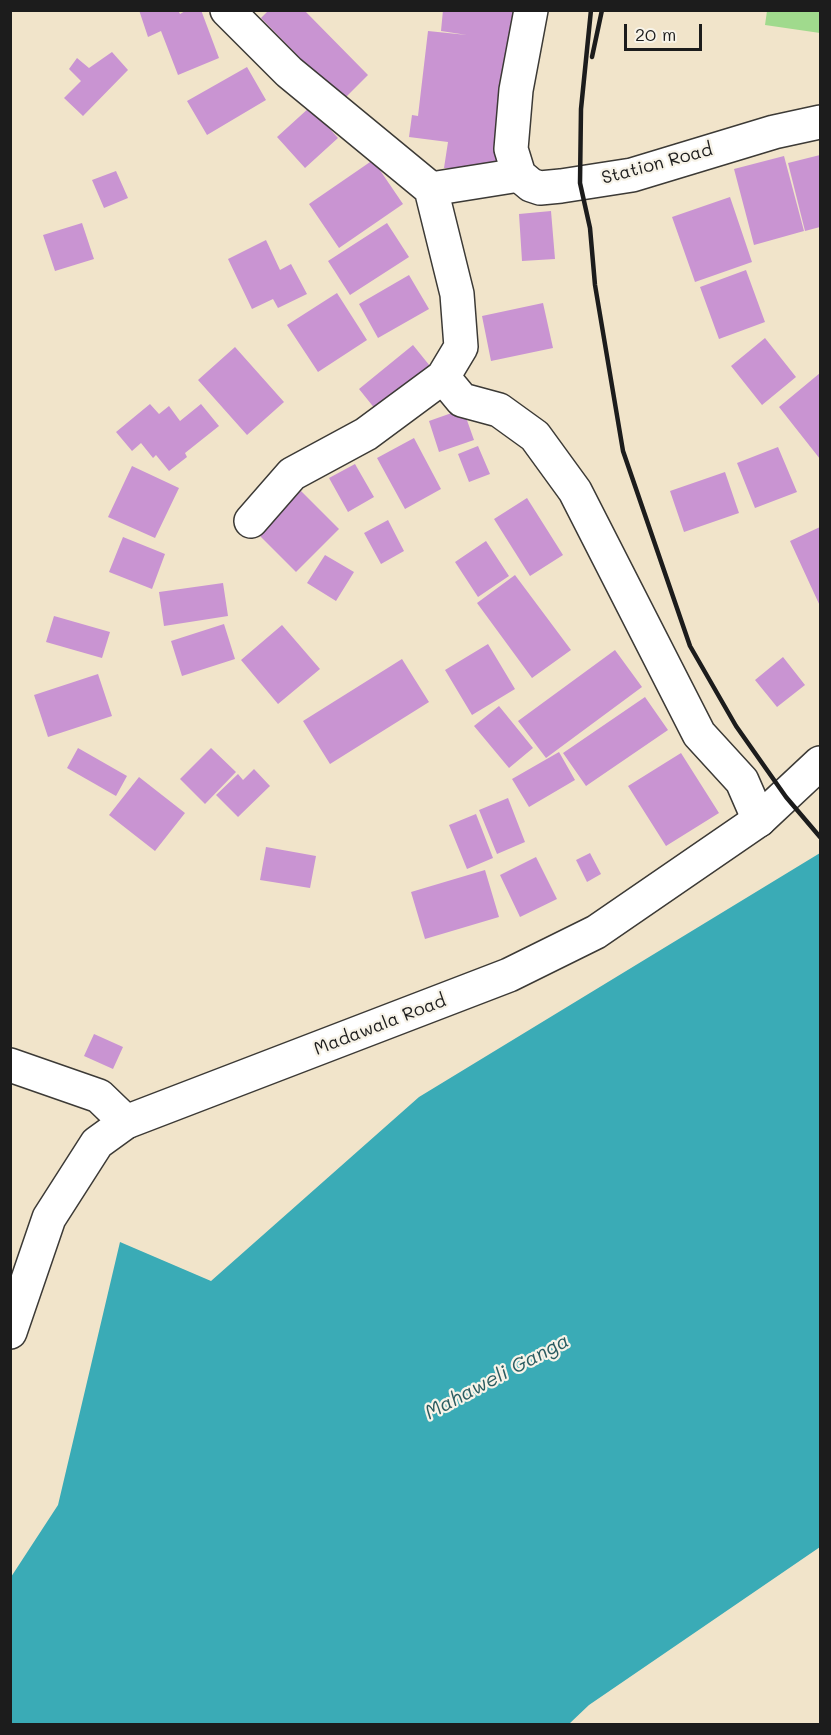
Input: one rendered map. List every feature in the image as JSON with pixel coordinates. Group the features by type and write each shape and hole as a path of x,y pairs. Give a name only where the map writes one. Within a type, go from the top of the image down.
{"main road":[{"path":"227,10 290,72 431,189 457,294 461,347 443,377 366,434 292,474 251,521"},
{"path":"431,189 519,175 511,149 516,90 531,10"},
{"name":"Station Road","path":"519,175 531,185 540,188 632,175 774,132 820,123"},
{"path":"443,377 462,400 498,410 535,436 575,491 699,734 742,782 759,820"},
{"name":"Madawala Road","path":"10,1332 49,1218 97,1143 126,1122 509,975 596,932 759,820 820,763"},
{"path":"10,1065 99,1096 126,1122"}],"green space":[{"path":"767,11 820,11 820,33 765,25"}],"water":[{"name":"Mahaweli Ganga","path":"820,853 820,1547 589,1705 569,1724 11,1724 11,1577 58,1505 120,1242 211,1281 419,1097"}],"building":[{"path":"139,10 178,10 180,14 187,10 201,10 219,58 178,75 161,31 148,37"},
{"path":"269,10 304,10 368,75 342,101 261,18"},
{"path":"443,10 515,10 496,173 444,168 448,142 409,137 412,115 418,116 428,31 467,35 441,31"},
{"path":"112,52 128,70 83,116 64,98 81,81 69,69 77,58 89,68"},
{"path":"247,67 266,100 207,135 187,101"},
{"path":"310,107 338,138 305,168 277,137"},
{"path":"820,155 820,227 805,231 788,163"},
{"path":"784,156 804,231 754,245 734,169"},
{"path":"373,160 403,204 339,248 309,204"},
{"path":"116,171 128,198 104,208 92,180"},
{"path":"730,197 752,262 695,282 672,217"},
{"path":"551,211 555,259 522,261 519,214"},
{"path":"82,223 94,259 55,271 43,235"},
{"path":"387,223 409,257 350,295 328,261"},
{"path":"266,240 280,270 291,264 307,294 278,308 273,299 252,309 228,259"},
{"path":"746,270 765,322 719,339 700,287"},
{"path":"409,275 429,309 378,338 359,304"},
{"path":"337,293 367,340 318,372 287,325"},
{"path":"543,303 553,348 491,361 482,316"},
{"path":"765,338 796,377 762,405 731,366"},
{"path":"413,345 434,371 380,415 359,389"},
{"path":"235,347 284,402 247,435 198,380"},
{"path":"820,373 820,459 779,407"},
{"path":"150,404 159,414 169,406 180,421 201,404 219,426 185,453 187,457 169,471 156,455 153,458 141,443 132,451 116,432"},
{"path":"463,409 474,440 439,452 429,421"},
{"path":"414,438 441,489 405,509 377,458"},
{"path":"478,446 490,474 469,482 458,454"},
{"path":"778,447 797,492 755,508 737,463"},
{"path":"355,464 374,497 348,512 329,478"},
{"path":"132,466 179,488 155,538 108,517"},
{"path":"725,472 739,513 684,532 670,491"},
{"path":"301,491 339,529 296,572 258,534"},
{"path":"527,498 563,555 530,576 494,519"},
{"path":"388,520 404,551 381,564 364,533"},
{"path":"820,527 820,606 790,541"},
{"path":"123,537 165,554 152,589 109,572"},
{"path":"486,541 509,576 478,597 455,562"},
{"path":"325,555 354,572 336,601 307,583"},
{"path":"515,575 571,650 532,678 477,603"},
{"path":"223,583 228,616 164,626 159,592"},
{"path":"54,616 110,632 102,658 46,642"},
{"path":"224,624 235,659 182,676 171,641"},
{"path":"282,625 320,669 278,704 241,660"},
{"path":"488,644 515,689 472,715 445,670"},
{"path":"615,650 642,687 546,758 518,721"},
{"path":"783,657 805,685 777,707 755,680"},
{"path":"402,659 429,702 330,764 303,721"},
{"path":"98,674 112,716 48,737 34,695"},
{"path":"645,697 668,730 586,786 563,753"},
{"path":"499,706 533,748 509,768 474,726"},
{"path":"78,748 127,776 116,796 67,768"},
{"path":"211,748 236,772 205,804 180,779"},
{"path":"559,752 575,780 529,807 512,779"},
{"path":"681,753 719,813 666,846 628,786"},
{"path":"254,769 270,786 238,817 216,795 238,774 243,780"},
{"path":"139,777 185,813 155,851 109,815"},
{"path":"508,798 525,842 497,854 479,810"},
{"path":"476,814 493,858 467,869 449,825"},
{"path":"266,847 316,856 310,888 260,880"},
{"path":"590,853 601,874 587,882 576,860"},
{"path":"536,857 557,899 520,917 500,875"},
{"path":"485,870 499,917 425,939 411,892"},
{"path":"94,1034 123,1047 113,1069 84,1056"}],"railway":[{"path":"591,10 581,109 580,183 590,228 595,285 623,451 690,646 736,726 786,797 820,837"},
{"path":"592,57 602,10"}]}
